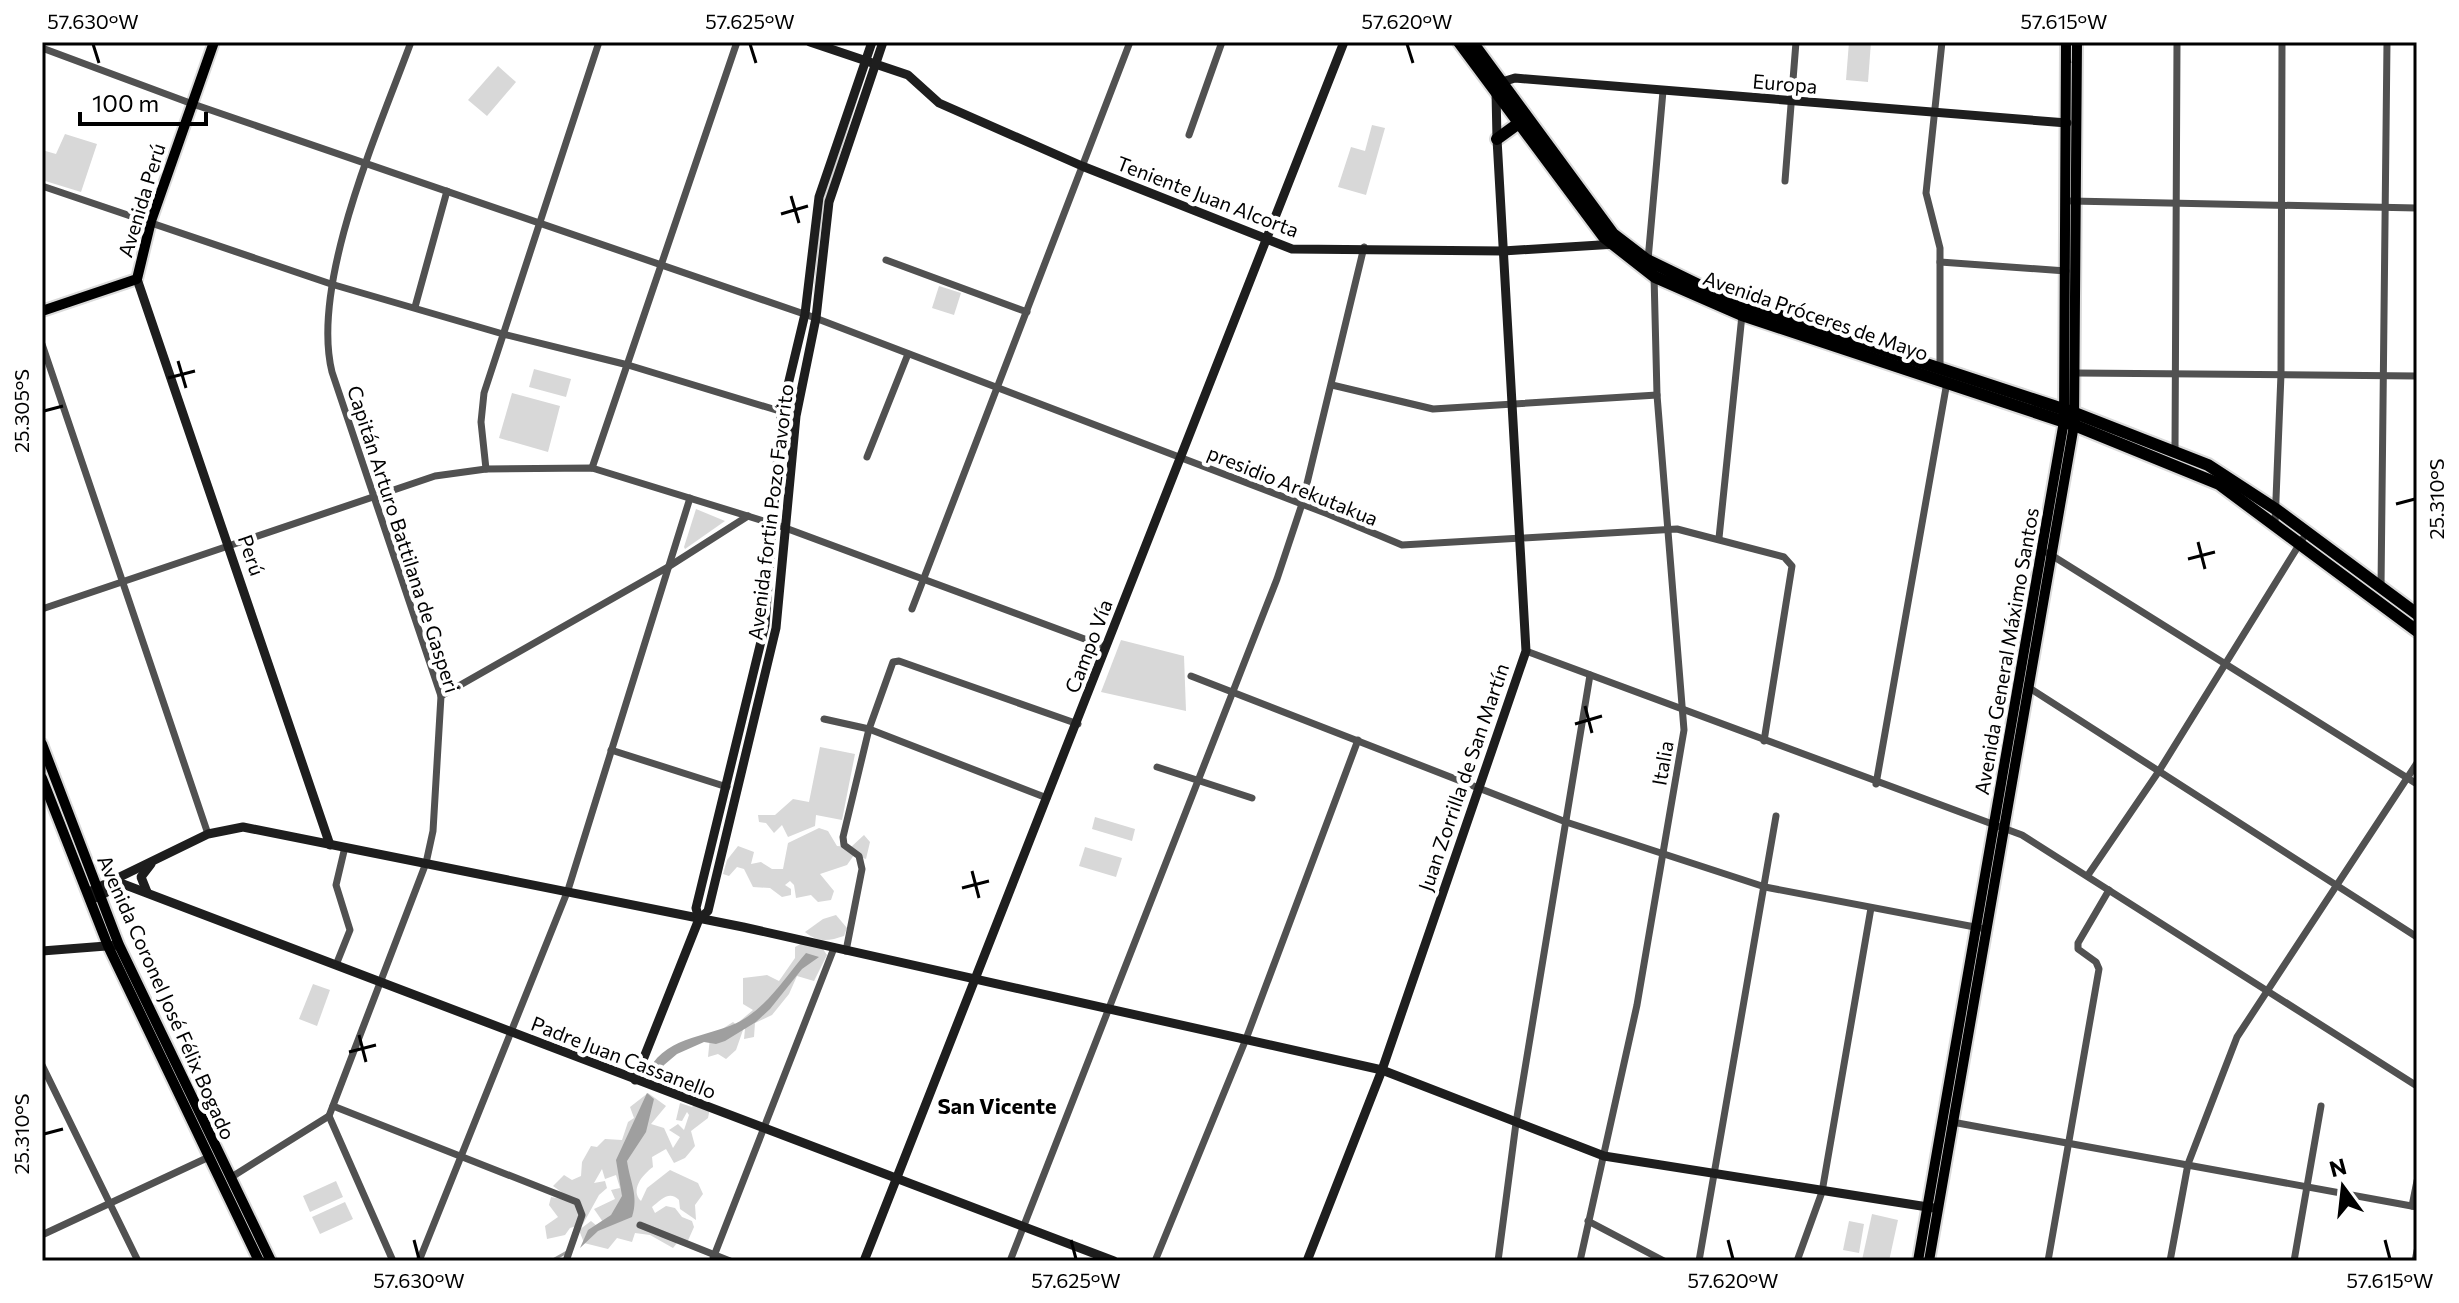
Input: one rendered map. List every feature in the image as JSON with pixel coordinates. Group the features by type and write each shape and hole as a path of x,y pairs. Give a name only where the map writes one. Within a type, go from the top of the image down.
{"highway":[{"name":"Avenida Próceres de Mayo","path":"1459,42 1499,87 1617,244 1651,267 1723,297 1940,368 2069,417"},
{"name":"Avenida Próceres de Mayo","path":"1472,42 1519,123 1617,244 1651,267 1742,315 1947,382 2069,417"},
{"path":"1497,139 1519,123"},
{"path":"2069,417 2175,451 2219,471 2276,517 2381,586 2417,614"},
{"path":"2069,417 2219,484 2276,517"},
{"path":"2304,537 2417,631"}],"main road":[{"name":"Avenida Perú","path":"137,279 151,221 214,42"},
{"name":"Avenida General Máximo Santos","path":"1918,1261 1932,1208 1948,1121 2076,373 2066,42"},
{"name":"Avenida General Máximo Santos","path":"2069,417 2066,271 2077,42"},
{"path":"42,311 137,279"},
{"name":"Avenida Coronel José Félix Bogado","path":"43,747 92,895"},
{"name":"Avenida Coronel José Félix Bogado","path":"42,778 114,946 259,1261"},
{"name":"Avenida Coronel José Félix Bogado","path":"114,946 271,1261"},
{"name":"Avenida General Máximo Santos","path":"1929,1261 1932,1208"}],"street":[{"name":"Capitán Arturo Battilana de Gasperi","path":"329,1116 426,863 433,831 441,696 327,351 325,332 331,284 366,163 411,42"},
{"path":"486,469 481,409 599,42"},
{"path":"592,468 737,42"},
{"name":"Teniente Juan Alcorta","path":"810,42 914,78 939,103 1082,166 1305,251 1364,247 1503,251 1617,244"},
{"name":"Avenida fortin Pozo Favorito","path":"635,1080 699,919 708,911 759,658 829,202 870,63 872,42"},
{"name":"Avenida fortin Pozo Favorito","path":"870,63 883,42"},
{"path":"912,609 1130,42"},
{"path":"1189,135 1222,42"},
{"name":"Campo Vía","path":"864,1261 972,979 1078,724 1344,42"},
{"path":"1785,181 1796,42"},
{"path":"1940,368 1939,237 1926,193 1942,42"},
{"path":"2175,451 2177,42"},
{"path":"2276,517 2281,374 2282,42"},
{"path":"2381,603 2387,42"},
{"name":"presidio Arekutakua","path":"42,46 190,103 810,316 1402,545 1666,530 1719,538 1784,557 1792,566 1764,741"},
{"name":"Europa","path":"1499,87 1515,78 2067,123"},
{"name":"Juan Zorrilla de San Martín","path":"1307,1261 1382,1070 1526,651 1497,139 1499,87"},
{"name":"Italia","path":"1580,1261 1637,1005 1684,730 1666,530 1651,267 1663,91"},
{"path":"42,186 331,284 503,334 628,365 781,414 796,416"},
{"path":"415,307 447,191"},
{"path":"2071,201 2417,208"},
{"path":"1010,1261 1235,694 1302,504 1364,247"},
{"path":"886,260 1027,312"},
{"path":"1940,262 2066,271"},
{"name":"Perú","path":"137,279 330,845"},
{"path":"1719,538 1742,315"},
{"name":"Avenida fortin Pozo Favorito","path":"733,789 770,660 780,526 781,414 810,316"},
{"path":"42,344 208,834"},
{"path":"867,457 908,354"},
{"path":"2076,373 2417,376"},
{"path":"1876,784 1947,382"},
{"path":"1332,385 1433,409 1657,395"},
{"path":"42,609 435,476 486,469 592,468 780,526 1106,647"},
{"path":"419,1261 568,890 690,498"},
{"path":"441,696 668,567 748,516"},
{"path":"2088,875 2159,771 2304,537"},
{"path":"2047,553 2417,784"},
{"path":"1526,651 1998,828 2088,875 2417,1086"},
{"name":"Avenida fortin Pozo Favorito","path":"759,658 770,660"},
{"path":"846,951 862,869 859,856 842,841 869,729 893,662 1078,724"},
{"path":"1498,1261 1516,1123 1590,675"},
{"path":"1191,676 1566,822 1661,854 1765,887 1981,928"},
{"path":"2023,685 2417,937"},
{"path":"824,719 869,729 1047,798"},
{"path":"1155,1261 1246,1039 1358,740"},
{"path":"611,750 733,789"},
{"path":"2170,1261 2188,1164 2237,1037 2417,763"},
{"path":"1157,767 1252,798"},
{"path":"1699,1261 1776,816"},
{"path":"92,895 208,834 243,827 568,890 1382,1070 1604,1156 1932,1208"},
{"path":"336,965 350,930 336,885 345,847"},
{"path":"150,894 142,886 141,877 153,861"},
{"name":"Padre Juan Cassanello","path":"92,895 123,884 1023,1229 1114,1261"},
{"path":"2048,1261 2099,969 2096,962 2078,949 2078,943 2109,890"},
{"path":"1797,1261 1822,1192 1871,908"},
{"path":"42,951 114,946"},
{"path":"714,1258 834,948"},
{"path":"42,1065 138,1261"},
{"path":"333,1106 577,1202 582,1215 566,1261"},
{"path":"2294,1261 2321,1106"},
{"path":"230,1178 329,1116 393,1261"},
{"path":"1948,1121 2414,1207 2417,1181"},
{"path":"44,1234 209,1157"},
{"path":"1588,1221 1664,1261"},
{"path":"640,1225 714,1258 730,1261"},
{"path":"2415,1261 2417,1251"}],"shaded area":[{"path":"1849,42 1871,42 1868,82 1846,80"},
{"path":"498,66 516,82 487,116 468,100"},
{"path":"867,70 824,205 812,308 821,204"},
{"path":"1372,125 1385,128 1366,195 1338,187 1351,147 1365,151"},
{"path":"65,134 97,144 81,192 42,180 42,150 56,154"},
{"path":"939,286 961,293 954,315 932,308"},
{"path":"534,369 571,379 566,397 529,387"},
{"path":"512,393 560,406 548,452 499,438"},
{"path":"696,509 725,521 685,549 684,547"},
{"path":"1121,640 1184,656 1186,711 1101,692"},
{"path":"820,747 855,754 842,820 816,815 815,826 788,837 782,825 774,833 766,823 759,822 758,815 775,815 793,799 809,802"},
{"path":"1095,817 1135,829 1132,841 1092,829"},
{"path":"819,828 828,831 837,846 851,847 864,835 870,842 866,859 854,855 847,865 820,874 834,891 831,900 818,902 811,895 796,898 794,885 790,881 785,885 791,889 791,895 782,897 770,888 753,887 744,869 737,867 729,876 723,874 727,860 738,846 754,852 751,864 761,862 772,869 783,869 788,843"},
{"path":"1085,847 1122,858 1116,877 1079,866"},
{"path":"836,915 847,928 844,936 824,940 805,932 823,919"},
{"path":"804,942 823,949 827,955 814,981 797,976 789,994 772,1015 755,1023 754,1037 744,1039 745,1029 740,1021 753,1010 743,1004 743,978 767,975 779,981 795,958 795,947"},
{"path":"806,953 819,957 802,969 756,1022 725,1041 716,1044 704,1042 677,1054 659,1074 654,1071 653,1063 673,1046 736,1023 756,1011"},
{"path":"313,984 330,990 317,1026 299,1019"},
{"path":"733,1022 743,1030 736,1050 726,1059 718,1054 708,1057 710,1037"},
{"path":"647,1093 654,1099 646,1132 627,1161 634,1196 632,1217 598,1231 580,1248 588,1230 611,1215 622,1196 616,1160"},
{"path":"648,1093 666,1106 651,1124 664,1128 673,1148 680,1137 669,1130 678,1124 684,1130 689,1115 687,1112 682,1121 676,1120 680,1103 692,1107 699,1100 711,1103 708,1118 691,1131 695,1146 685,1158 674,1163 666,1149 652,1157 653,1167 641,1178 637,1188 641,1201 647,1188 670,1170 698,1183 703,1194 695,1205 696,1220 680,1209 679,1200 672,1196 665,1197 652,1207 655,1213 666,1206 675,1208 682,1217 692,1221 694,1227 686,1245 677,1243 673,1248 650,1235 635,1233 632,1242 617,1238 608,1249 584,1243 579,1230 591,1221 597,1226 603,1222 594,1209 615,1199 611,1190 620,1188 616,1175 605,1179 602,1169 594,1183 605,1181 607,1188 599,1195 583,1224 570,1228 565,1235 547,1239 545,1226 558,1217 549,1205 551,1197 567,1200 567,1196 553,1186 564,1175 572,1180 581,1176 582,1162 591,1146 597,1147 605,1139 622,1140 628,1122 634,1118 630,1107"},
{"path":"336,1181 343,1197 310,1212 303,1196"},
{"path":"345,1202 353,1219 320,1234 312,1217"},
{"path":"1872,1214 1898,1220 1889,1261 1862,1260"},
{"path":"1849,1221 1864,1224 1859,1253 1843,1250"}],"waterway":[{"path":"551,1261 567,1252"}],"district":[{"name":"San Vicente","path":"997,1105"}]}
